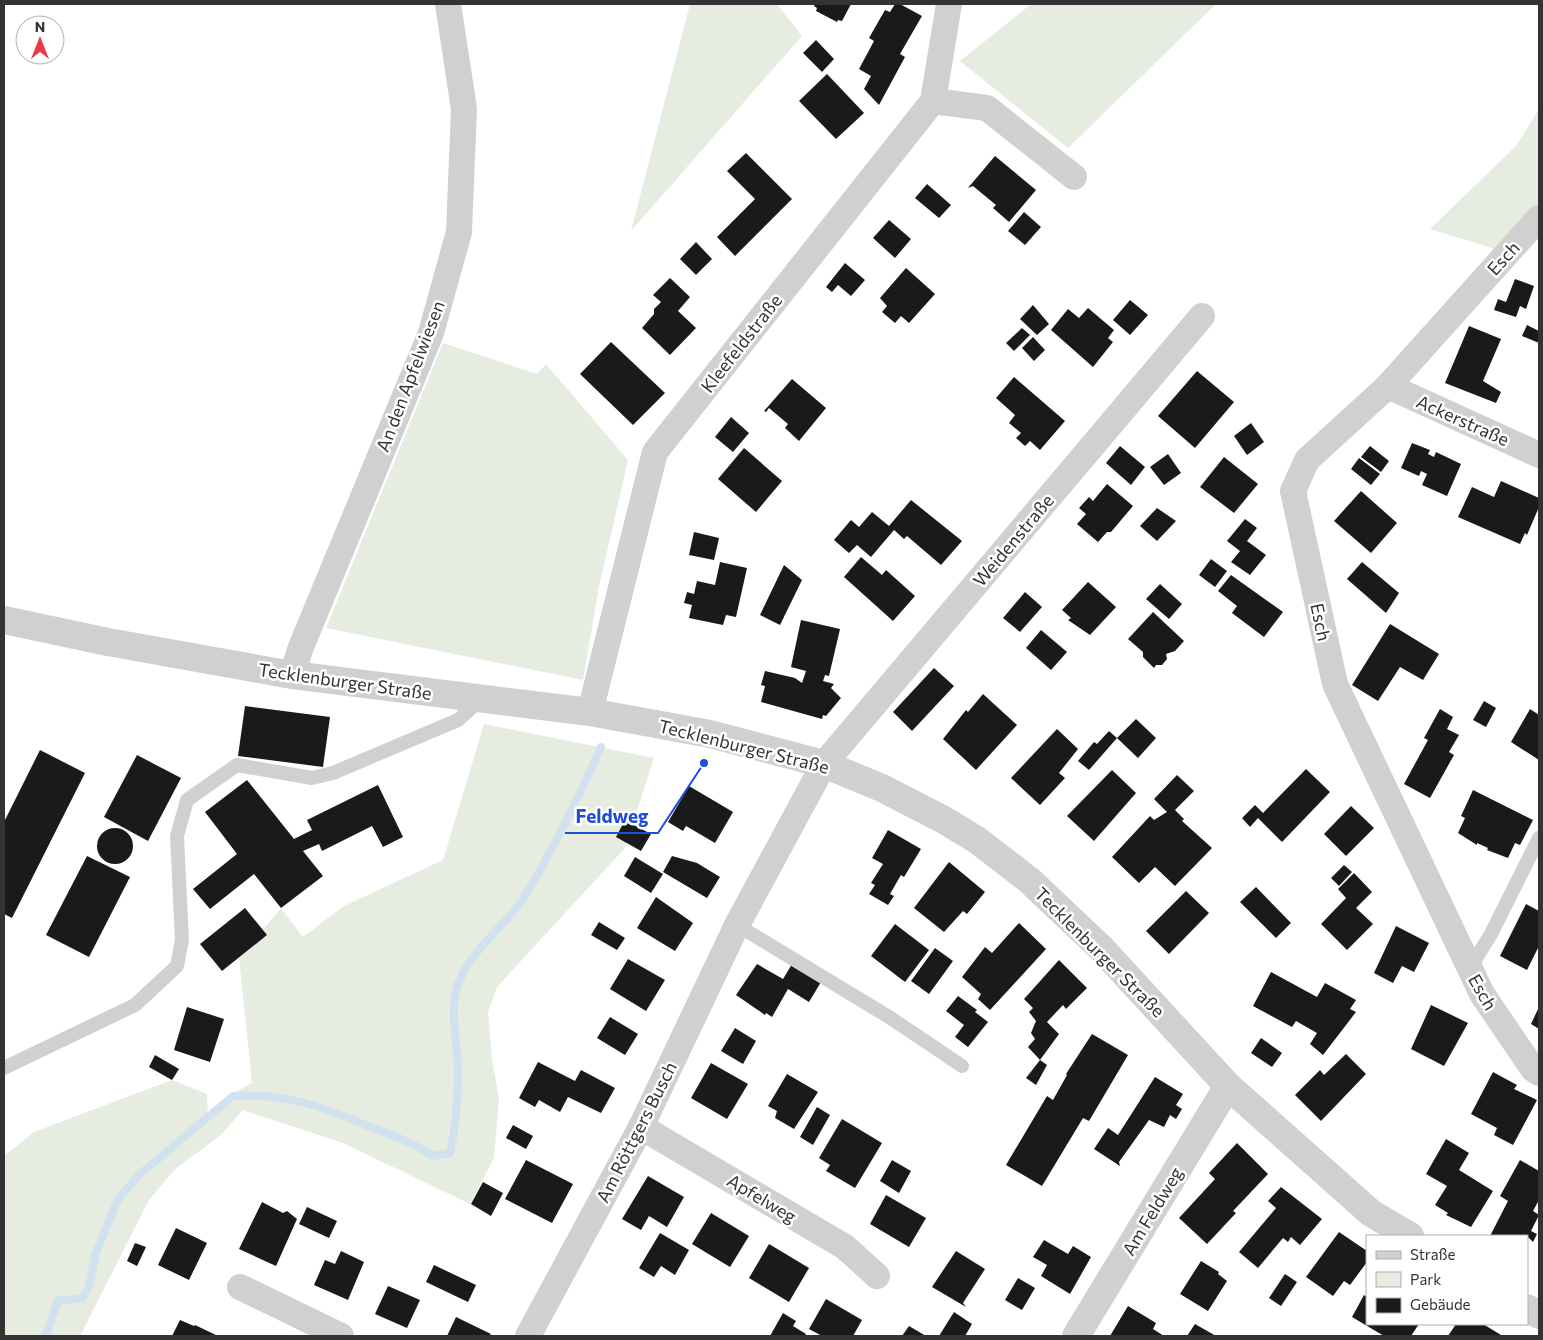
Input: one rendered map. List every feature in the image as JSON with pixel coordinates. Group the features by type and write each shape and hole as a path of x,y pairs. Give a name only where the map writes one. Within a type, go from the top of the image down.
{"street":[{"name":"An den Apfelwiesen","path":"292,675 301,647 431,333 459,232 464,109 448,4"},
{"name":"Kleefeldstraße","path":"590,712 655,452 933,101 950,4"},
{"path":"933,101 987,108 1074,177"},
{"name":"Esch","path":"1539,218 1388,386 1306,460 1293,491 1335,684 1482,994 1533,1069 1539,1072"},
{"name":"Weidenstraße","path":"824,764 1202,316"},
{"name":"Ackerstraße","path":"1388,386 1539,455"},
{"name":"Tecklenburger Straße","path":"4,620 108,642 292,675 590,712 710,734 824,764 882,788 944,820 977,840 1029,880 1102,949 1228,1086 1371,1212 1408,1235"},
{"name":"Am Röttgers Busch","path":"528,1336 642,1126 738,925 824,764"},
{"name":"Am Feldweg","path":"1076,1336 1228,1086"},
{"name":"Apfelweg","path":"642,1126 845,1247 877,1276"},
{"path":"240,1287 341,1336"},
{"path":"1528,1309 1539,1316"}],"lane":[{"path":"4,1068 135,1006 177,966 182,940 177,836 187,800 237,764 312,778 333,773 458,720 482,699"},
{"path":"1470,968 1491,934 1539,838"},
{"path":"738,925 889,1017 962,1066"}],"green space":[{"path":"690,4 777,4 802,36 631,231"},
{"path":"1031,4 1216,4 1068,148 960,61"},
{"path":"1539,109 1539,220 1509,253 1430,229 1516,146"},
{"path":"443,343 537,374 546,364 628,460 599,587 583,680 326,628"},
{"path":"484,724 654,758 625,848 497,987 488,1012 492,1059 499,1099 494,1158 470,1204 343,1143 243,1110 221,1135 175,1169 149,1200 80,1336 4,1336 4,1156 34,1132 172,1080 207,1094 208,1115 230,1095 252,1083 239,958 281,908 303,937 344,906 443,860"}],"building":[{"path":"815,4 851,4 842,21 838,20 837,22 816,11"},
{"path":"895,4 900,4 922,16 900,54 905,57 879,105 864,89 871,76 859,69 874,41 869,38 885,10 890,12"},
{"path":"816,40 834,59 822,72 803,53"},
{"path":"827,74 864,113 836,139 799,101"},
{"path":"746,153 792,199 735,256 717,237 755,199 727,171"},
{"path":"995,156 1036,190 1009,222 993,208 996,205 973,186 968,188"},
{"path":"927,184 951,205 939,218 915,198"},
{"path":"1024,212 1041,227 1025,245 1008,231"},
{"path":"889,220 911,239 895,258 873,238"},
{"path":"696,242 712,259 696,275 680,259"},
{"path":"845,263 865,280 851,296 838,285 832,292 826,287"},
{"path":"906,268 935,294 909,323 901,316 895,323 882,312 887,306 880,298"},
{"path":"670,278 690,297 678,311 696,328 670,355 642,328 654,314 654,309 661,302 653,295"},
{"path":"1515,279 1534,286 1526,309 1520,306 1516,317 1494,310 1498,299 1506,302"},
{"path":"1130,300 1148,315 1130,335 1113,320"},
{"path":"1033,305 1049,324 1037,335 1020,319"},
{"path":"1088,308 1114,330 1108,338 1113,342 1093,367 1051,330 1068,309 1079,318"},
{"path":"1527,325 1539,331 1539,343 1522,336"},
{"path":"1469,326 1501,339 1483,381 1501,392 1496,403 1445,383"},
{"path":"1022,328 1030,335 1014,351 1006,343"},
{"path":"1033,337 1045,350 1034,361 1022,348"},
{"path":"611,342 665,393 633,425 580,374"},
{"path":"1197,371 1234,402 1195,448 1158,416"},
{"path":"1014,377 1065,421 1040,450 1030,441 1025,446 1016,438 1021,433 1009,423 1015,415 996,398"},
{"path":"792,379 826,408 799,441 785,428 788,424 769,408 766,412 764,411"},
{"path":"731,417 749,433 733,452 715,437"},
{"path":"1251,423 1264,442 1247,455 1234,436"},
{"path":"1412,443 1430,450 1428,454 1434,457 1436,452 1461,464 1447,496 1422,485 1427,474 1421,471 1419,476 1401,468"},
{"path":"1120,446 1145,467 1131,485 1106,463"},
{"path":"1370,446 1389,461 1381,472 1361,457"},
{"path":"744,448 782,481 756,512 718,479"},
{"path":"1168,454 1181,473 1164,485 1150,467"},
{"path":"1224,457 1258,484 1234,513 1200,487"},
{"path":"1359,458 1380,474 1371,485 1351,469"},
{"path":"1501,481 1539,498 1539,507 1527,535 1525,533 1520,544 1458,517 1472,487 1494,497"},
{"path":"1107,484 1133,506 1111,532 1107,532 1098,542 1077,524 1086,514 1079,508 1089,497 1093,501"},
{"path":"1361,491 1397,523 1371,553 1334,521"},
{"path":"911,500 962,541 941,565 907,536 904,539 894,530 871,557 857,545 849,553 834,540 851,520 859,527 872,512 889,526"},
{"path":"1157,508 1176,521 1157,541 1140,526"},
{"path":"1245,519 1257,528 1247,541 1266,555 1250,575 1231,562 1240,551 1227,541"},
{"path":"694,532 719,538 714,560 689,555"},
{"path":"861,557 882,575 886,570 915,596 893,621 844,577"},
{"path":"1211,559 1227,571 1215,587 1199,575"},
{"path":"720,562 747,568 736,617 726,615 723,625 689,618 692,605 684,603 687,592 694,594 697,581 715,585"},
{"path":"1362,562 1399,593 1386,613 1347,579"},
{"path":"784,565 802,580 780,625 760,615"},
{"path":"1231,575 1283,612 1264,637 1232,613 1237,606 1218,591"},
{"path":"1088,582 1116,607 1090,635 1068,620 1071,618 1062,610"},
{"path":"1160,584 1182,604 1169,619 1146,599"},
{"path":"1025,592 1042,607 1020,632 1003,618"},
{"path":"1153,612 1184,641 1175,651 1166,654 1167,659 1162,665 1156,665 1154,668 1143,657 1143,652 1128,639"},
{"path":"801,620 840,629 829,676 825,675 823,681 834,684 831,688 841,698 826,716 823,715 822,719 761,702 765,686 761,685 765,671 795,678 802,683 806,671 791,667"},
{"path":"1390,624 1439,654 1423,680 1400,667 1378,701 1352,685"},
{"path":"1041,630 1067,652 1051,670 1026,648"},
{"path":"934,668 954,686 912,731 893,712"},
{"path":"983,694 1017,725 976,770 943,739 966,710 968,712"},
{"path":"1484,701 1496,708 1486,727 1473,720"},
{"path":"245,706 330,717 323,767 238,756"},
{"path":"1440,709 1453,717 1447,729 1459,735 1449,752 1454,755 1430,798 1404,784 1428,740 1424,738"},
{"path":"1530,709 1539,715 1539,760 1511,742"},
{"path":"1136,719 1156,738 1138,758 1117,738"},
{"path":"1057,729 1078,749 1059,773 1065,778 1040,805 1011,778"},
{"path":"1109,731 1117,738 1089,770 1078,761 1094,742 1097,744"},
{"path":"40,750 85,773 12,918 4,914 4,822"},
{"path":"137,755 181,778 148,841 104,817"},
{"path":"1306,769 1330,792 1282,842 1258,818 1250,827 1242,818 1255,805 1263,813"},
{"path":"1112,770 1136,793 1094,841 1067,816"},
{"path":"1177,775 1194,791 1175,810 1184,819 1182,821 1212,848 1175,886 1155,867 1139,883 1112,857 1150,816 1154,820 1167,812 1154,799"},
{"path":"247,780 294,839 312,830 307,820 378,785 403,837 383,847 372,826 322,851 319,844 303,851 323,876 281,908 254,874 210,909 193,889 237,854 205,812"},
{"path":"689,786 733,812 715,843 686,826 683,831 668,822"},
{"path":"1473,790 1533,820 1520,845 1515,843 1508,858 1487,850 1488,848 1477,843 1477,845 1458,833 1465,818 1461,816"},
{"path":"1351,806 1374,828 1346,856 1324,834"},
{"path":"625,820 651,834 641,851 616,837"},
{"path":"115,828 122,829 128,833 132,839 132,853 128,859 122,863 115,864 108,863 102,859 98,853 97,846 98,839 102,833 108,829"},
{"path":"888,830 921,849 904,877 901,875 890,894 894,896 888,905 869,894 875,885 871,883 883,864 872,858"},
{"path":"87,856 130,877 89,957 46,935"},
{"path":"672,856 697,863 720,877 707,898 663,872"},
{"path":"635,857 663,874 651,893 624,876"},
{"path":"949,862 985,892 967,914 963,911 944,932 914,908"},
{"path":"1344,865 1352,872 1339,886 1331,878"},
{"path":"1354,873 1372,892 1356,908 1373,924 1347,950 1321,924 1346,898 1338,889"},
{"path":"1256,887 1291,923 1276,938 1240,902"},
{"path":"1186,891 1209,913 1169,954 1146,931"},
{"path":"656,897 693,923 675,951 637,928"},
{"path":"1526,904 1539,911 1539,946 1527,970 1500,956"},
{"path":"245,908 267,935 222,971 200,944"},
{"path":"599,922 625,938 617,950 591,935"},
{"path":"1019,923 1046,949 990,1010 978,999 981,994 962,977 985,947 992,953"},
{"path":"895,924 929,950 905,982 871,956"},
{"path":"1396,926 1429,943 1414,972 1402,966 1393,983 1374,973"},
{"path":"935,948 953,961 929,994 911,981"},
{"path":"628,959 665,980 646,1011 610,989"},
{"path":"1059,960 1087,988 1066,1009 1063,1005 1047,1022 1059,1034 1040,1060 1028,1047 1035,1039 1031,1033 1036,1021 1029,1012 1033,1008 1024,999"},
{"path":"757,964 783,979 792,964 821,982 809,1002 788,989 772,1017 766,1013 765,1015 736,995"},
{"path":"1271,972 1317,997 1325,983 1356,1000 1350,1009 1356,1012 1323,1055 1310,1044 1317,1033 1296,1021 1292,1027 1253,1006"},
{"path":"958,996 977,1010 975,1012 988,1022 968,1047 955,1037 964,1025 946,1011"},
{"path":"1431,1005 1468,1023 1444,1066 1411,1049"},
{"path":"187,1007 224,1019 210,1062 174,1050"},
{"path":"1539,1007 1539,1029 1531,1024"},
{"path":"610,1017 638,1034 625,1055 597,1038"},
{"path":"735,1028 756,1041 743,1064 721,1051"},
{"path":"1092,1034 1128,1055 1089,1121 1083,1118 1042,1186 1006,1165 1047,1096 1053,1100 1066,1074"},
{"path":"1261,1038 1282,1053 1272,1067 1251,1053"},
{"path":"1346,1054 1366,1074 1321,1121 1295,1095 1320,1070 1324,1075"},
{"path":"155,1055 179,1069 172,1080 149,1067"},
{"path":"1040,1060 1047,1065 1036,1085 1026,1078"},
{"path":"538,1062 575,1081 581,1070 615,1088 601,1113 568,1097 560,1112 539,1100 535,1107 519,1098"},
{"path":"711,1063 748,1084 727,1119 691,1098"},
{"path":"1493,1072 1517,1085 1514,1089 1537,1100 1513,1145 1494,1135 1497,1128 1471,1114"},
{"path":"787,1074 818,1092 794,1129 775,1118 777,1111 768,1106"},
{"path":"1155,1077 1183,1094 1176,1105 1182,1109 1176,1119 1170,1115 1164,1127 1149,1120 1119,1162 1120,1166 1094,1149 1108,1128 1118,1135"},
{"path":"817,1107 830,1115 813,1145 800,1137"},
{"path":"842,1119 882,1143 855,1188 826,1171 830,1165 819,1158"},
{"path":"513,1125 533,1136 526,1149 506,1138"},
{"path":"1446,1139 1469,1153 1459,1170 1493,1191 1471,1227 1446,1215 1448,1213 1435,1205 1447,1186 1426,1174"},
{"path":"1237,1143 1268,1174 1233,1211 1236,1213 1207,1244 1179,1218 1215,1179 1209,1173"},
{"path":"526,1160 573,1184 552,1223 505,1199"},
{"path":"892,1160 911,1171 899,1193 880,1181"},
{"path":"1520,1160 1539,1171 1539,1200 1533,1211 1539,1215 1531,1231 1537,1234 1533,1242 1528,1235 1491,1235 1508,1201 1500,1196"},
{"path":"648,1176 684,1197 667,1227 649,1216 641,1230 622,1219"},
{"path":"483,1182 503,1193 491,1216 471,1204"},
{"path":"1281,1187 1322,1219 1300,1245 1291,1237 1288,1242 1283,1238 1258,1268 1239,1252 1276,1208 1268,1201"},
{"path":"886,1195 926,1218 909,1247 870,1224"},
{"path":"262,1202 283,1213 287,1211 297,1219 276,1266 239,1249"},
{"path":"307,1207 337,1221 329,1238 299,1224"},
{"path":"711,1213 749,1236 730,1267 692,1244"},
{"path":"176,1228 207,1243 189,1280 158,1265"},
{"path":"1339,1232 1366,1250 1366,1263 1350,1285 1344,1281 1333,1296 1306,1277"},
{"path":"660,1233 689,1250 675,1275 661,1266 654,1277 639,1268"},
{"path":"1044,1240 1068,1254 1073,1246 1091,1257 1070,1294 1041,1276 1047,1265 1033,1257"},
{"path":"135,1243 146,1247 137,1266 127,1261"},
{"path":"769,1244 809,1268 789,1302 749,1278"},
{"path":"341,1251 364,1262 348,1300 314,1285 325,1260 335,1264"},
{"path":"956,1251 985,1269 963,1303 966,1307 932,1287"},
{"path":"1201,1261 1219,1272 1218,1274 1227,1281 1208,1311 1180,1294"},
{"path":"434,1265 476,1285 468,1302 426,1282"},
{"path":"1285,1274 1297,1282 1281,1306 1269,1298"},
{"path":"1018,1278 1035,1288 1022,1310 1005,1300"},
{"path":"388,1286 420,1300 407,1328 375,1314"},
{"path":"1364,1295 1366,1296 1366,1325 1418,1325 1411,1336 1384,1336 1352,1317"},
{"path":"826,1299 862,1320 853,1336 822,1336 809,1329"},
{"path":"1128,1306 1156,1323 1153,1329 1164,1336 1110,1336"},
{"path":"954,1312 972,1324 965,1336 939,1336"},
{"path":"783,1313 796,1321 793,1326 806,1334 805,1336 770,1336"},
{"path":"456,1317 491,1334 489,1336 447,1336"},
{"path":"180,1320 195,1325 218,1336 172,1336"},
{"path":"1195,1324 1216,1336 1187,1336"},
{"path":"1455,1325 1485,1325 1501,1335 1448,1336"},
{"path":"909,1326 926,1336 902,1336"}],"waterway":[{"path":"46,1336 58,1300 82,1299 89,1287 96,1253 118,1199 139,1175 233,1096 271,1097 305,1103 396,1137 432,1156 450,1153 455,1122 458,1080 454,1001 461,977 477,952 517,908 525,896 565,823 601,747"}],"place":[{"name":"Feldweg","path":"704,763"}]}
